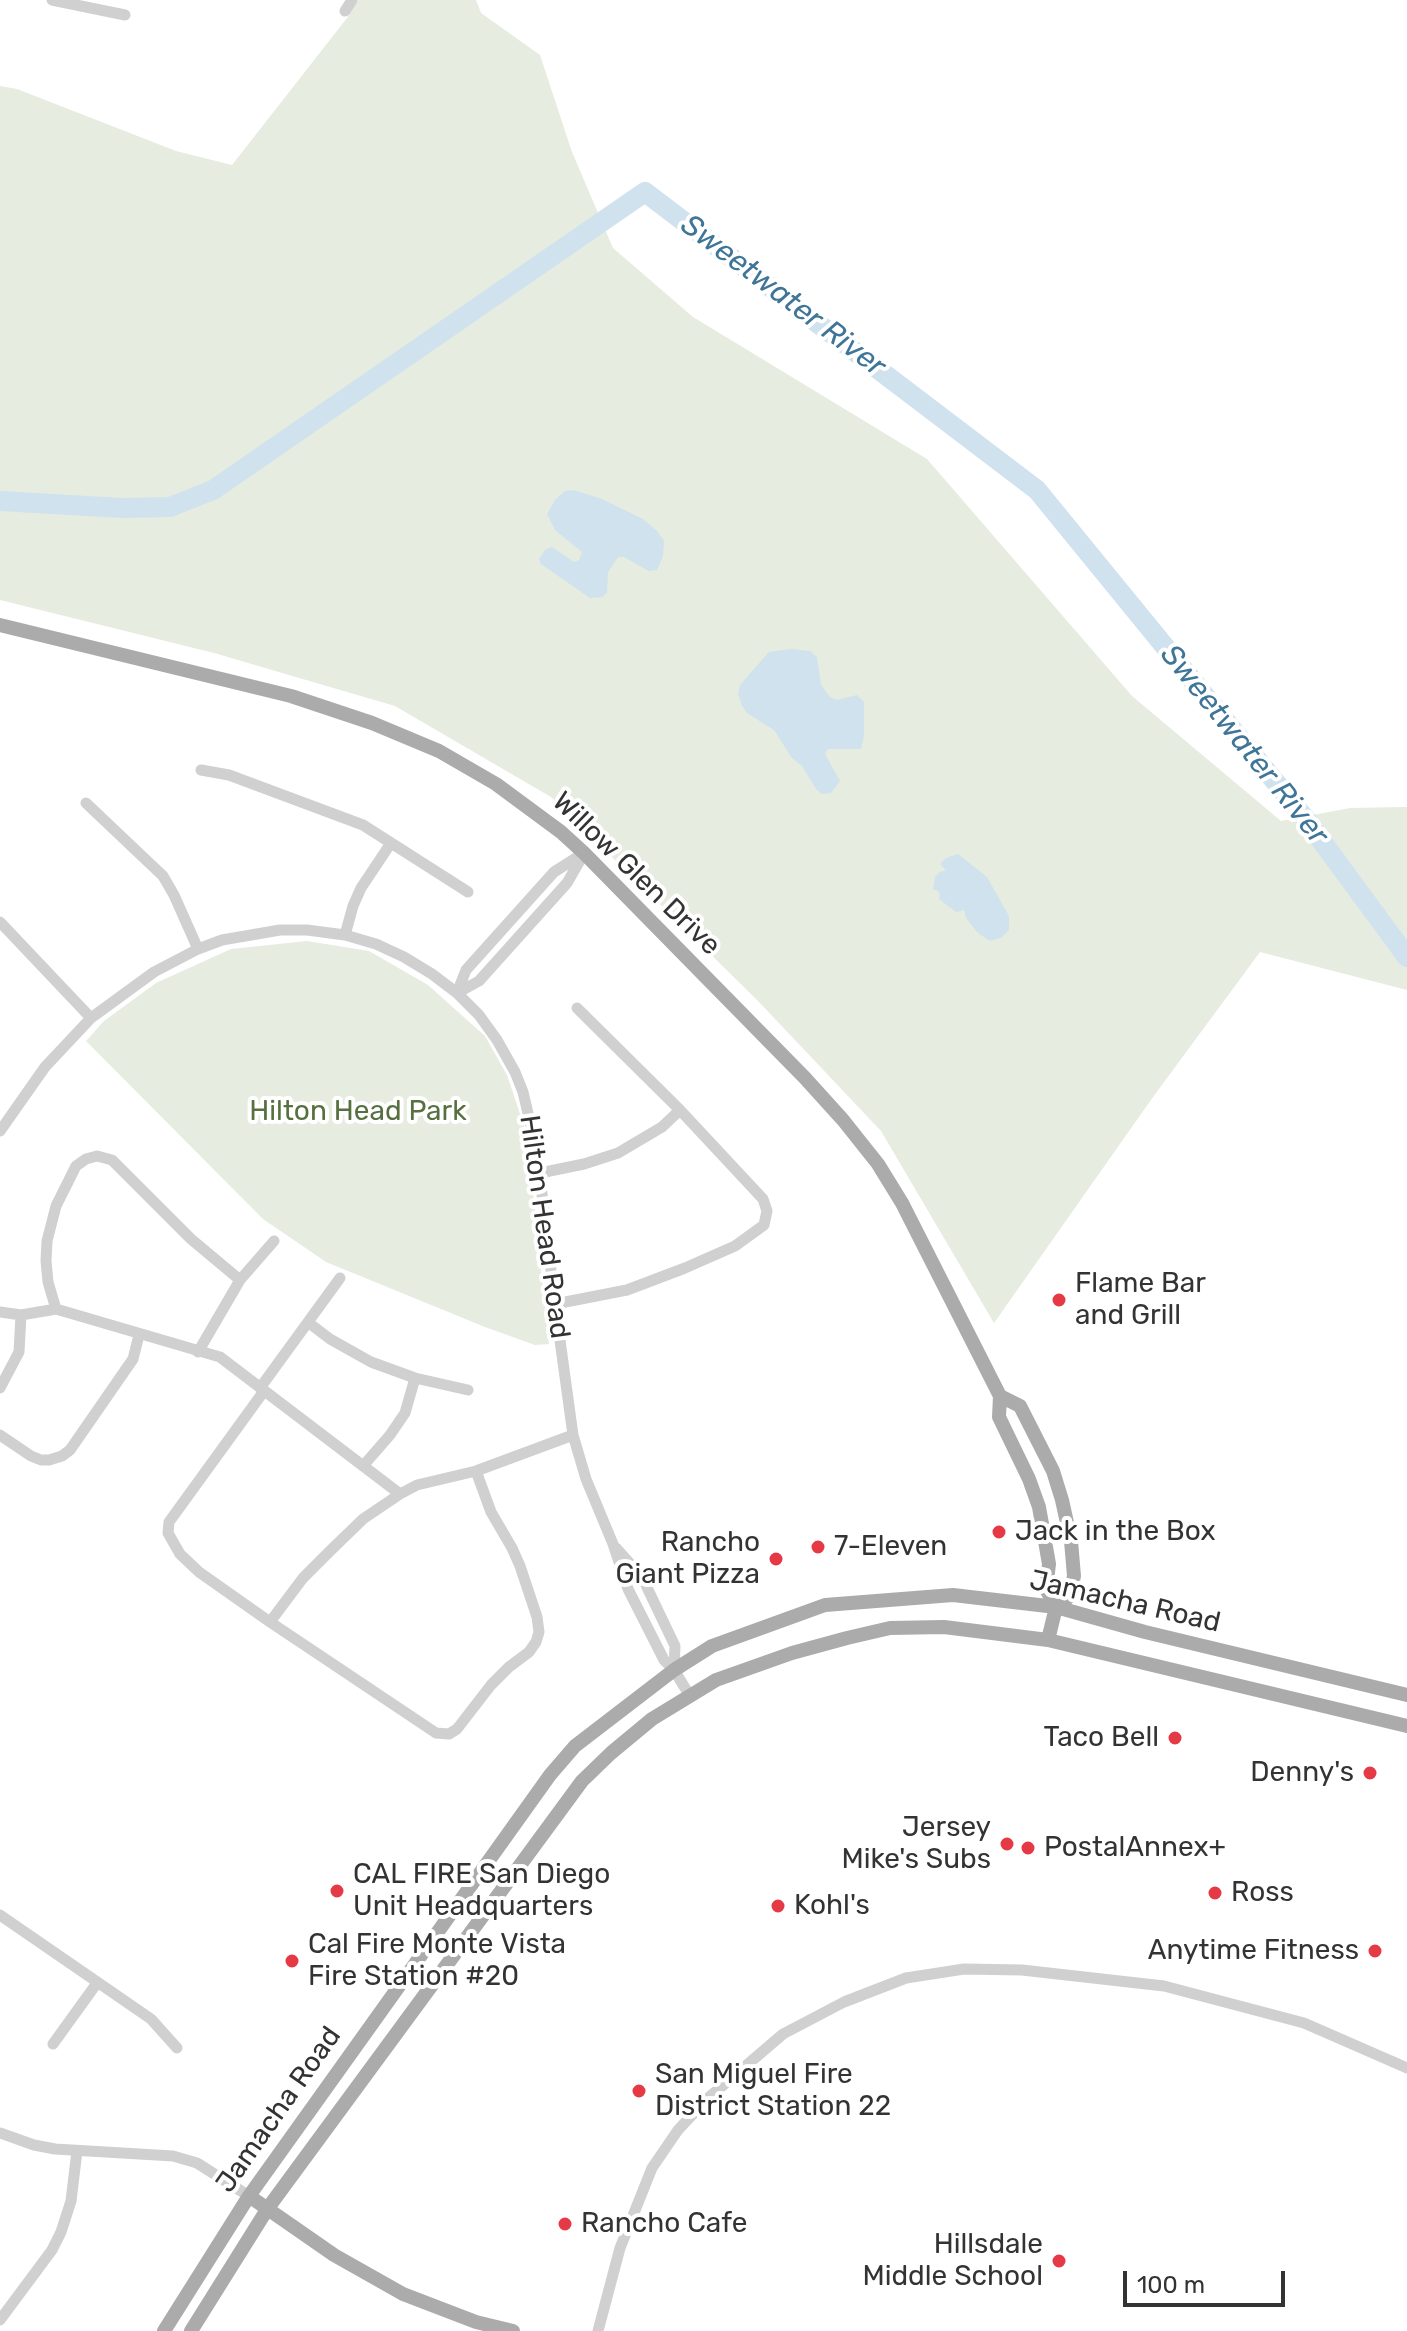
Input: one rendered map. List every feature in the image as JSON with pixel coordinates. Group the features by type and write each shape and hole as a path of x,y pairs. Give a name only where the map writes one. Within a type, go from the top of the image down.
{"main road":[{"name":"Willow Glen Drive","path":"0,625 291,696 386,728 439,751 496,784 584,853 805,1078 860,1140 902,1203 1000,1396 999,1417 1039,1507 1049,1564 1046,1589 1056,1607"},
{"name":"Willow Glen Drive","path":"1000,1396 1020,1406 1053,1471 1071,1541 1074,1576 1070,1596 1056,1607 1048,1640"},
{"name":"Jamacha Road","path":"164,2331 249,2196 550,1775 575,1746 674,1670 712,1646 825,1605 953,1595 1056,1607 1158,1636 1407,1695"},
{"name":"Jamacha Road","path":"191,2331 268,2208 582,1781 652,1719 716,1680 792,1653 890,1628 944,1627 1048,1640 1407,1726"},
{"path":"249,2196 334,2255 403,2294 476,2322 513,2331"}],"street":[{"path":"52,0 125,15"},
{"path":"345,11 352,0"},
{"path":"201,770 229,775 357,823 468,892"},
{"path":"86,803 163,876 198,949"},
{"path":"345,935 361,888 391,843"},
{"path":"457,993 466,970 554,872 584,853"},
{"path":"457,993 479,981 567,883 584,853"},
{"path":"0,922 91,1018"},
{"name":"Hilton Head Road","path":"0,1131 45,1067 91,1018 149,974 198,949 231,938 264,931 307,930 345,935 404,957 457,993 491,1031 515,1072 530,1113 573,1435 586,1479 628,1589 664,1660 690,1696"},
{"path":"555,1304 627,1290 685,1268 735,1246 764,1225 767,1211 763,1199 680,1110 577,1008"},
{"path":"540,1173 618,1153 662,1127 680,1110"},
{"path":"56,1309 46,1261 47,1241 56,1206 76,1166 97,1156 112,1160 191,1239 240,1280"},
{"path":"198,1352 240,1280 274,1241"},
{"path":"340,1278 169,1522 168,1533 180,1554 199,1572 270,1622 428,1728 436,1733 449,1734 457,1729 491,1685 529,1652 539,1632 520,1566 491,1512 476,1471"},
{"path":"0,1312 21,1315 56,1309 220,1357 400,1494"},
{"path":"0,1388 19,1352 21,1315"},
{"path":"309,1323 371,1362 415,1378 468,1390"},
{"path":"0,1435 41,1460 62,1456 70,1450 133,1359 139,1335"},
{"path":"363,1466 405,1413 415,1378"},
{"path":"270,1622 303,1578 363,1519 400,1494 417,1485 476,1471 573,1435"},
{"name":"Hilton Head Road","path":"613,1544 642,1577 649,1591 675,1646 674,1670"},
{"path":"0,1915 151,2019 177,2048"},
{"path":"598,2331 620,2248 652,2168 678,2130 715,2091 783,2034 844,2002 906,1978 964,1969 1022,1970 1164,1986 1304,2023 1407,2068"},
{"path":"53,2044 97,1983"},
{"path":"0,2133 34,2145 77,2151 173,2156 197,2163 249,2196"},
{"path":"0,2320 52,2250 61,2232 71,2201 77,2151"}],"green space":[{"path":"358,0 476,0 481,13 540,55 572,152 613,248 693,317 927,459 1132,696 1281,821 1350,808 1407,807 1407,990 1260,952 1153,1097 994,1323 881,1131 759,1002 551,797 395,706 214,653 0,600 0,86 17,89 176,151 232,165"},
{"name":"Hilton Head Park","path":"307,941 369,951 428,985 485,1036 507,1075 527,1135 549,1344 535,1345 485,1327 326,1262 263,1219 86,1041 104,1021 156,983 231,949"}],"water":[{"path":"574,490 602,499 643,519 658,532 664,541 663,556 657,570 649,571 624,557 618,557 608,572 607,593 602,597 590,598 541,564 539,559 545,550 552,547 574,562 579,560 582,552 555,530 547,514 565,491"},
{"path":"791,649 810,651 817,657 821,685 830,697 837,700 857,695 864,702 861,749 828,749 825,754 840,781 831,793 822,794 816,789 774,730 747,713 738,694 740,685 769,652"},
{"path":"958,854 987,877 1009,916 1009,930 1001,938 990,941 978,933 966,918 964,910 956,912 939,899 937,890 933,890 935,877 946,870 940,864"}],"waterway":[{"name":"Sweetwater River","path":"0,501 122,508 170,507 213,490 645,192 1037,490 1304,817 1407,957"}],"place":[{"name":"Flame Bar and Grill","path":"1059,1300"},
{"name":"Jack in the Box","path":"999,1532"},
{"name":"7-Eleven","path":"818,1547"},
{"name":"Rancho Giant Pizza","path":"776,1559"},
{"name":"Taco Bell","path":"1175,1738"},
{"name":"Denny's","path":"1370,1773"},
{"name":"Jersey Mike's Subs","path":"1007,1844"},
{"name":"PostalAnnex+","path":"1028,1848"},
{"name":"CAL FIRE San Diego Unit Headquarters","path":"337,1891"},
{"name":"Ross","path":"1215,1893"},
{"name":"Kohl's","path":"778,1906"},
{"name":"Anytime Fitness","path":"1375,1951"},
{"name":"Cal Fire Monte Vista Fire Station #20","path":"292,1961"},
{"name":"San Miguel Fire District Station 22","path":"639,2091"},
{"name":"Rancho Cafe","path":"565,2224"},
{"name":"Hillsdale Middle School","path":"1059,2261"}]}
